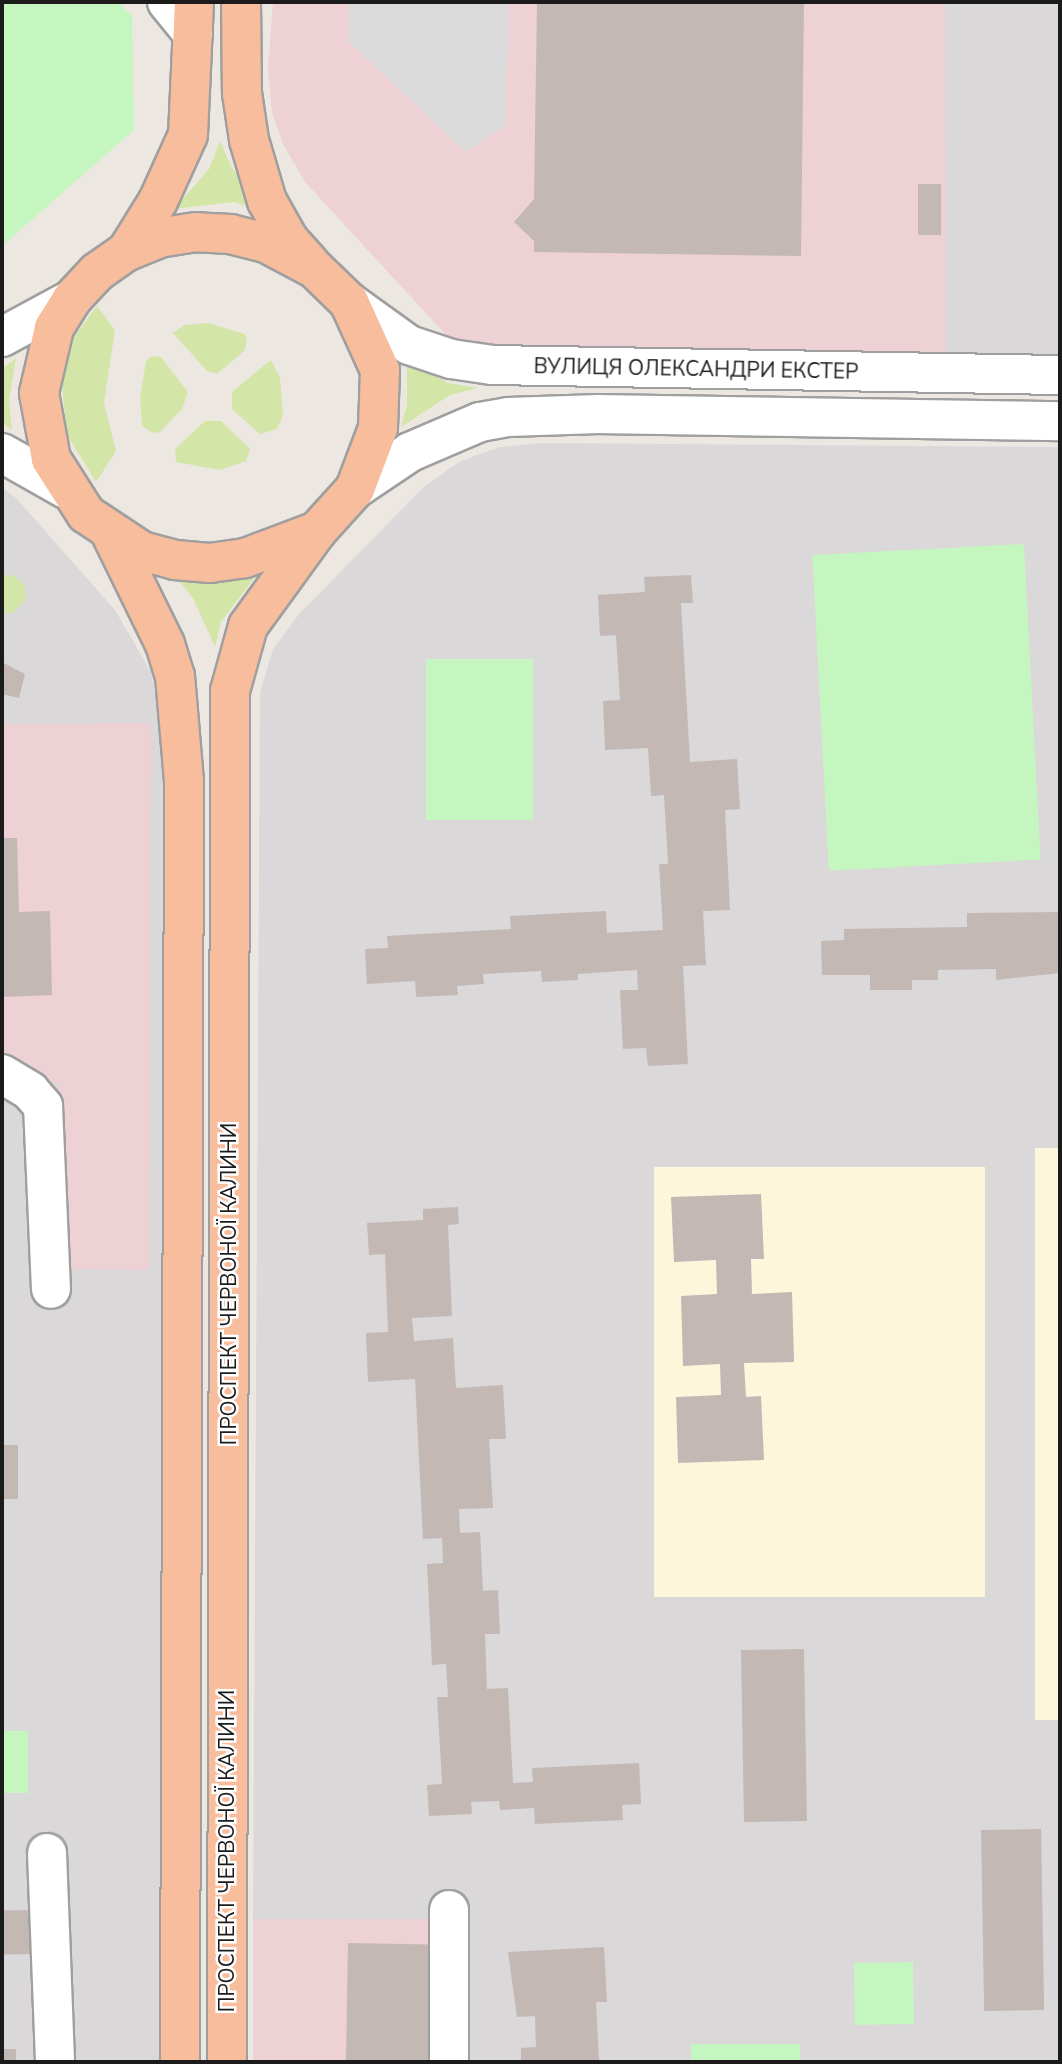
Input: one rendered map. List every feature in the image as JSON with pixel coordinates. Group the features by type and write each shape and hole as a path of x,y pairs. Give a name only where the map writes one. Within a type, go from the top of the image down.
{"main road":[{"path":"241,2 242,93 248,140 267,201 289,240 315,269"},
{"path":"127,251 158,201 188,135 194,18"},
{"path":"315,269 266,243 232,234 196,232 160,238 127,251 97,272 72,299 47,349 39,393 44,437 66,489 111,534 142,551 175,561 210,563 244,558 317,531"},
{"name":"ПРОСПЕКТ ЧЕРВОНОЇ КАЛИНИ","path":"227,2062 230,691 248,626 317,531 355,489 372,451 381,399 372,346 349,302 315,269"},
{"path":"111,534 165,644 176,676 184,782 180,2062"}],"street":[{"path":"167,2 194,18"},
{"path":"2,337 72,299"},
{"name":"ВУЛИЦЯ ОЛЕКСАНДРИ ЕКСТЕР","path":"349,302 409,345 451,359 492,365 1060,375"},
{"path":"355,489 410,452 480,422 508,417 599,414 1060,421"},
{"path":"2,453 66,489"},
{"path":"2,1074 30,1091 43,1106 51,1289"},
{"path":"47,1853 55,2062"},
{"path":"449,1910 449,2062"}],"shaded area":[{"path":"273,2 945,2 946,355 492,349 447,336 305,182 283,144 272,113 268,69"},
{"path":"349,2 509,2 505,126 466,152 349,42"},
{"path":"945,2 1060,2 1060,355 945,355"},
{"path":"542,443 1060,447 1060,2062 438,2062 253,1919 260,692 273,649 300,613 424,487 459,462 499,447"},
{"path":"2,488 16,498 115,610 151,672 166,741 160,2062 2,2062"},
{"path":"151,723 149,1270 58,1269 59,1083 2,1073 2,724"},
{"path":"1035,1148 1060,1148 1060,1720 1035,1720"},
{"path":"654,1167 985,1167 985,1597 654,1597"},
{"path":"253,1919 438,1919 438,2062 253,2062"}],"green space":[{"path":"2,2 118,2 132,16 134,130 2,246"},
{"path":"220,141 232,168 264,212 234,202 174,209 209,169"},
{"path":"97,306 115,330 104,403 116,451 96,482 67,435 62,386 71,341"},
{"path":"208,323 245,334 247,341 244,351 217,374 207,371 173,333 184,325"},
{"path":"407,354 425,371 448,383 478,388 450,395 401,427 407,405"},
{"path":"152,356 161,357 188,392 182,409 160,432 153,433 142,426 140,398 146,361"},
{"path":"16,358 9,401 12,430 2,422 2,369"},
{"path":"271,360 280,378 283,415 277,429 260,434 232,409 232,392"},
{"path":"205,421 221,421 250,449 246,461 220,470 176,462 175,449"},
{"path":"1024,544 1041,860 829,871 812,555"},
{"path":"174,574 199,580 254,578 221,622 215,647 193,598"},
{"path":"2,575 15,576 25,586 26,599 13,613 2,613"},
{"path":"426,659 533,659 533,820 426,820"},
{"path":"2,1731 28,1731 28,1793 2,1793"},
{"path":"913,1962 914,2024 855,2025 854,1963"},
{"path":"691,2044 800,2044 800,2062 691,2062"}],"building":[{"path":"537,2 804,2 801,256 534,252 534,241 514,222 534,199"},
{"path":"918,184 941,184 941,235 918,235"},
{"path":"691,575 693,603 681,603 690,762 737,759 740,809 725,810 730,910 703,911 706,965 683,966 688,1064 648,1066 646,1048 623,1049 620,990 638,990 637,970 578,974 578,980 542,982 541,971 483,974 484,984 457,986 458,995 416,997 415,981 367,984 365,949 388,948 387,936 511,929 510,916 606,911 607,933 663,930 659,864 668,864 664,795 651,796 648,748 605,750 603,701 620,700 616,635 600,636 598,595 645,592 644,577"},
{"path":"2,662 25,674 19,698 2,694"},
{"path":"2,838 17,838 19,912 50,911 52,995 2,997"},
{"path":"1060,912 1060,973 996,980 996,969 938,970 938,980 912,980 912,990 870,990 870,975 822,975 821,941 844,940 844,929 967,927 967,913"},
{"path":"761,1194 764,1259 751,1259 752,1294 792,1292 794,1362 744,1363 746,1397 761,1396 764,1460 678,1463 676,1397 721,1395 720,1364 683,1366 681,1296 717,1294 716,1260 674,1262 671,1197"},
{"path":"458,1207 459,1224 448,1225 452,1316 412,1318 414,1341 453,1338 456,1388 503,1385 506,1439 489,1439 493,1508 459,1509 460,1533 480,1532 483,1591 498,1590 500,1634 485,1634 487,1689 508,1688 513,1783 533,1782 532,1768 639,1763 641,1804 622,1805 623,1820 535,1824 534,1808 500,1810 499,1801 471,1802 472,1814 429,1816 427,1785 442,1784 437,1697 448,1697 446,1664 432,1665 427,1564 443,1563 442,1538 423,1539 415,1379 368,1382 366,1333 388,1332 385,1254 369,1255 367,1223 423,1220 423,1209"},
{"path":"2,1445 18,1445 18,1499 2,1499"},
{"path":"804,1649 807,1821 744,1822 741,1650"},
{"path":"1041,1829 1044,2010 984,2011 981,1830"},
{"path":"35,1910 36,1954 3,1955 2,1911"},
{"path":"348,1943 430,1944 428,2062 346,2062"},
{"path":"604,1947 607,2002 596,2002 599,2062 521,2062 521,2048 536,2047 535,2016 517,2017 508,1952"},
{"path":"2,2049 16,2049 16,2062 2,2062"}]}
